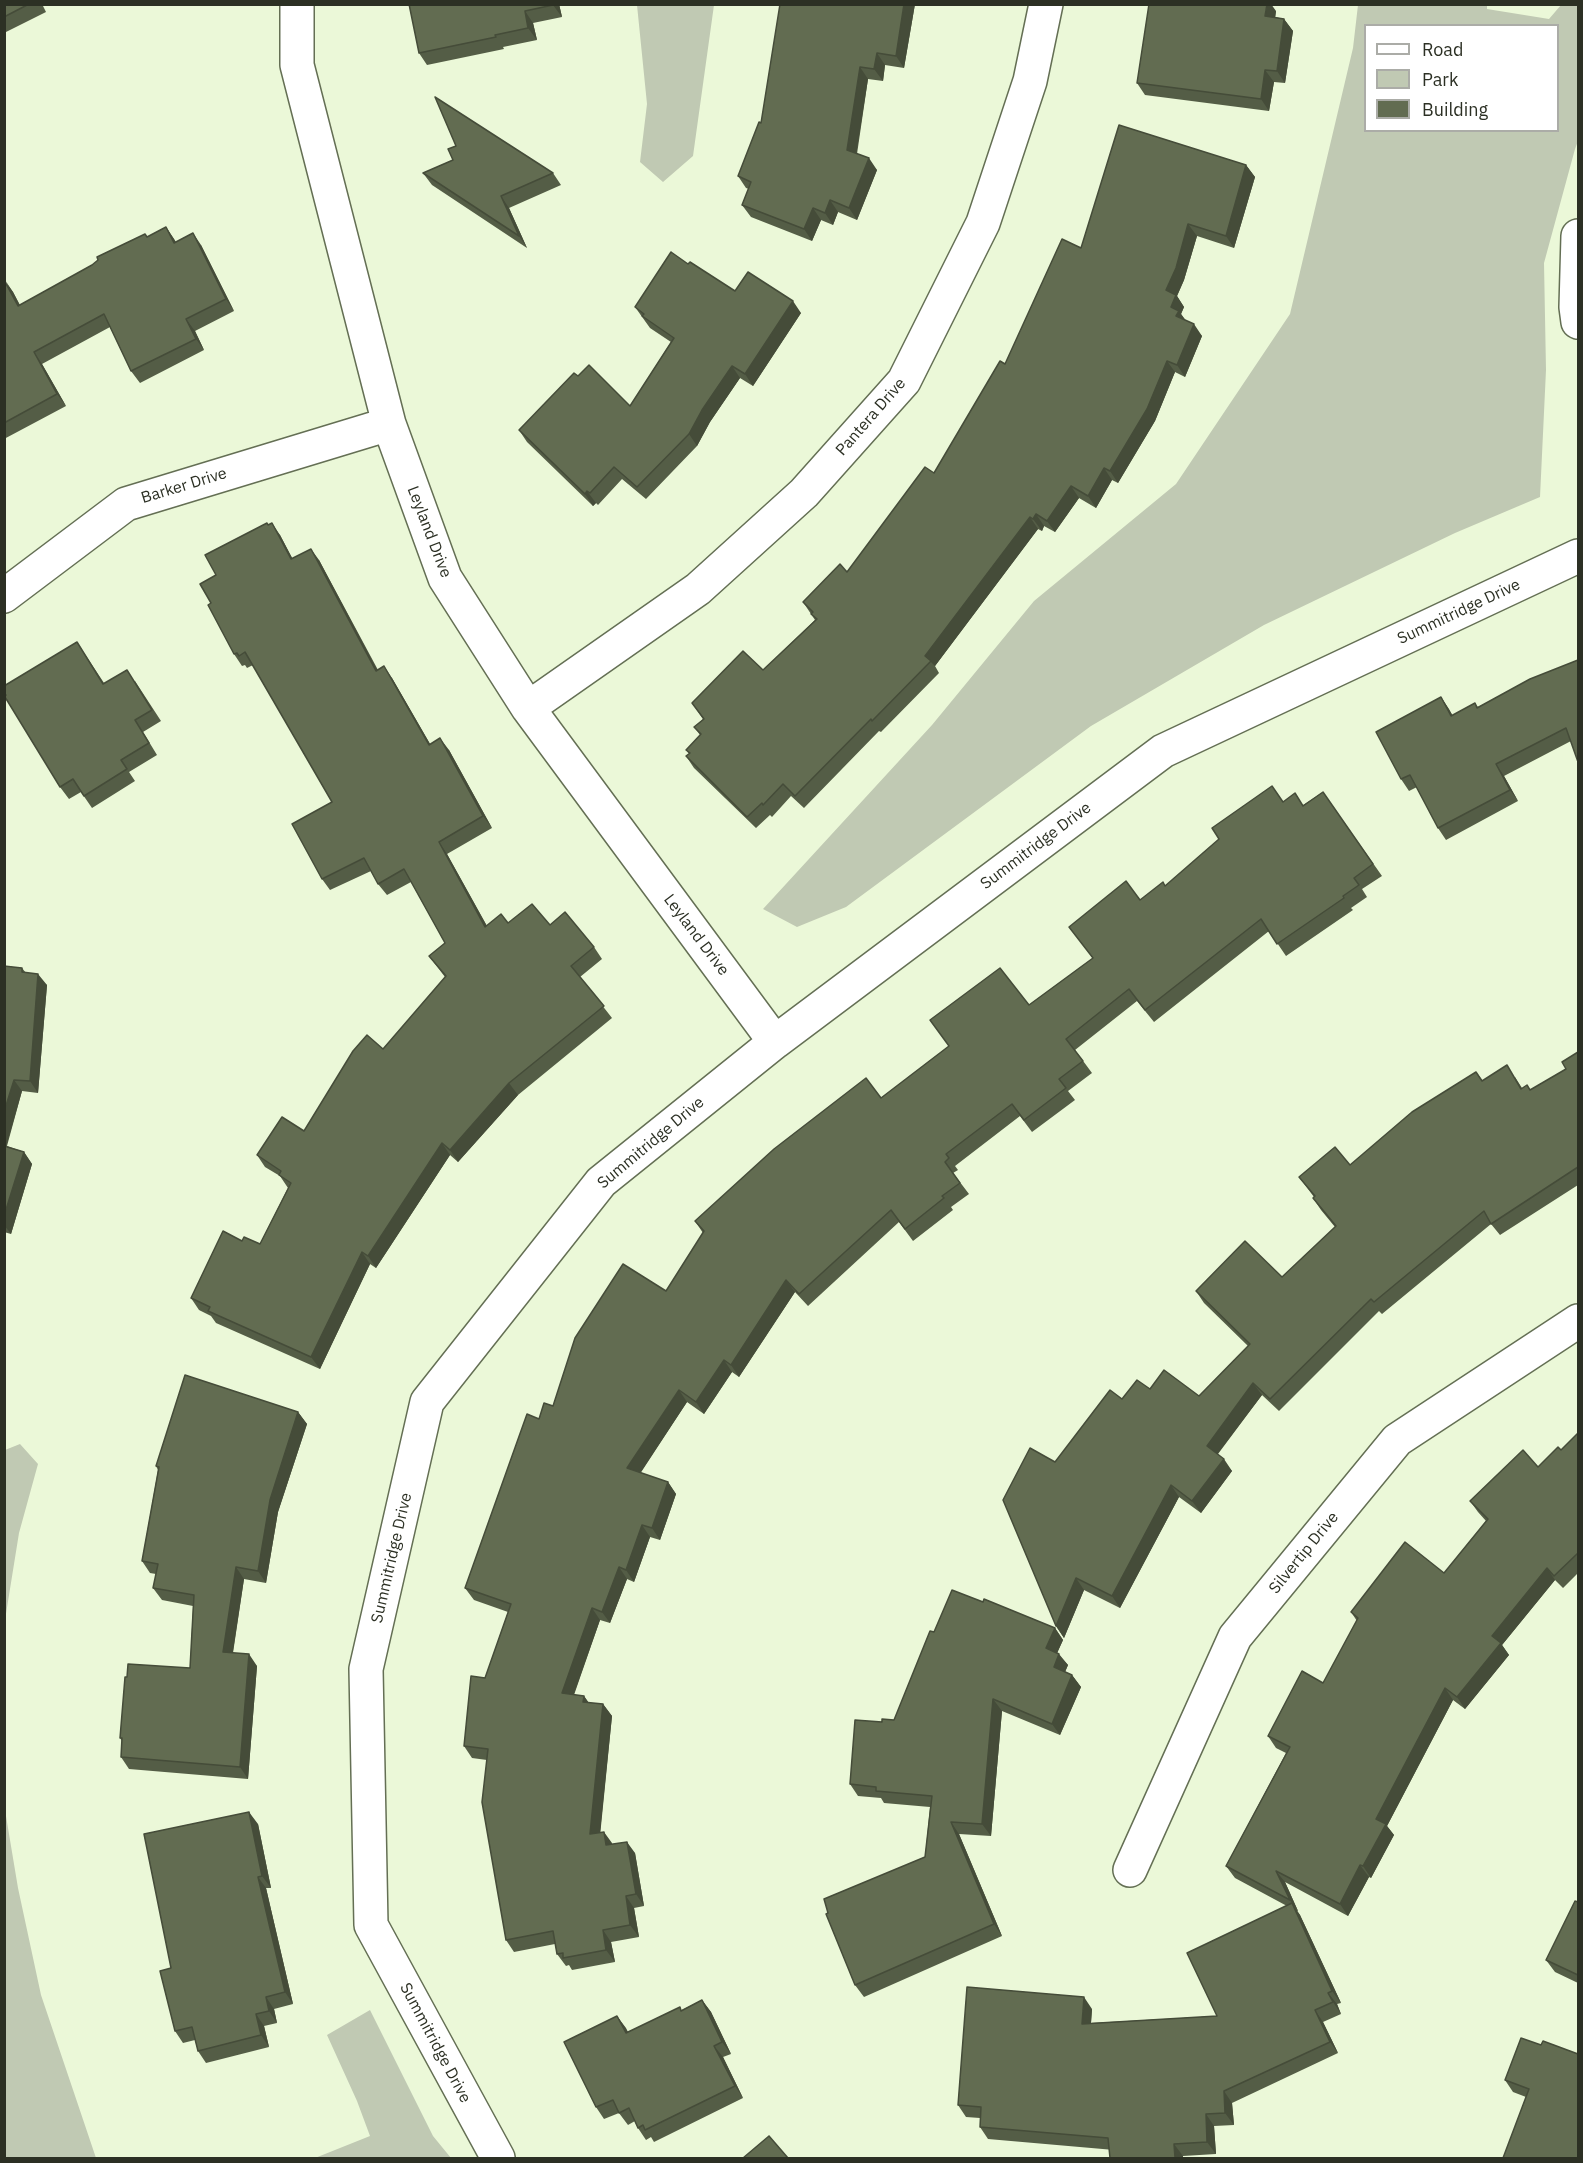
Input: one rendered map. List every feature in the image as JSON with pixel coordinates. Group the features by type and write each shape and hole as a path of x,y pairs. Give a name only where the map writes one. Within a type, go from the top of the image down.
{"street":[{"name":"Leyland Drive","path":"297,4 297,65 389,424 445,578 528,708 775,1042"},
{"name":"Pantera Drive","path":"528,708 698,589 804,493 904,381 983,223 1030,81 1046,4"},
{"path":"1578,236 1576,307 1578,322"},
{"name":"Barker Drive","path":"4,596 126,504 389,424"},
{"name":"Summitridge Drive","path":"498,2158 371,1925 366,1670 427,1402 601,1182 775,1042 1162,751 1578,556"},
{"name":"Silvertip Drive","path":"1130,1870 1235,1637 1397,1440 1578,1321"}],"green space":[{"path":"637,5 714,5 693,156 663,182 640,162 647,104"},
{"path":"1358,5 1487,5 1487,9 1549,19 1561,5 1578,5 1578,141 1544,263 1546,370 1540,497 1455,533 1264,625 1091,726 846,907 797,927 763,909 932,725 1034,601 1176,484 1290,314 1353,48"},
{"path":"20,1444 38,1464 19,1533 5,1620 5,1450"},
{"path":"5,1810 18,1888 41,1995 96,2158 5,2158"},
{"path":"370,2010 433,2136 451,2158 315,2158 370,2136 327,2035"}],"building":[{"path":"4,4 29,4 4,17"},
{"path":"409,4 553,5 525,11 528,28 419,53"},
{"path":"780,4 904,4 896,56 877,53 874,69 860,67 847,150 869,158 849,208 830,200 825,213 813,208 804,229 742,205 751,182 738,176 759,122 761,123"},
{"path":"1149,4 1267,4 1265,16 1284,19 1277,71 1265,70 1261,99 1137,83"},
{"path":"435,97 553,173 501,196 519,236 423,173 453,160 448,149 456,146"},
{"path":"1119,125 1246,165 1226,236 1188,224 1176,268 1166,290 1176,295 1171,307 1179,311 1176,316 1194,324 1177,365 1167,361 1147,409 1110,471 1104,468 1088,496 1071,486 1047,521 1036,514 1033,519 1030,517 925,656 931,661 795,796 783,784 763,805 762,803 747,817 686,756 690,753 686,750 701,734 694,727 704,719 692,703 743,651 763,670 817,619 803,602 840,564 847,572 925,467 934,473 1000,361 1005,364 1062,239 1081,248"},
{"path":"166,227 174,243 193,233 226,299 186,319 196,339 131,371 104,314 34,352 57,394 4,423 4,280 18,306 92,265 98,260 97,257 145,234 147,237"},
{"path":"671,252 735,291 748,272 793,301 745,374 732,366 702,410 689,434 637,487 614,467 590,493 587,491 585,494 519,430 574,373 578,376 589,365 630,406 674,338 642,316 644,314 635,307"},
{"path":"267,523 268,525 272,523 291,559 311,549 376,671 384,666 429,745 440,738 483,816 439,842 485,927 501,914 508,923 532,904 550,925 565,912 594,947 571,966 604,1006 509,1083 450,1150 442,1143 368,1256 362,1252 311,1357 208,1311 210,1307 191,1298 223,1231 242,1241 244,1237 260,1244 291,1183 279,1175 281,1171 257,1155 282,1117 304,1131 353,1051 367,1035 383,1049 446,976 429,956 445,943 404,869 378,884 364,858 322,879 292,824 332,802 245,652 239,656 237,653 234,654 208,605 211,603 200,584 216,575 205,555"},
{"path":"77,642 103,684 127,670 152,710 135,720 149,743 121,760 127,769 84,796 73,779 60,787 4,693 4,686"},
{"path":"1578,660 1578,762 1566,728 1496,764 1510,790 1438,828 1410,775 1401,779 1376,732 1441,697 1451,716 1475,703 1477,708 1530,679"},
{"path":"1272,786 1283,802 1295,793 1303,806 1323,792 1373,864 1354,878 1359,885 1277,944 1261,919 1145,1010 1129,989 1066,1039 1083,1061 1059,1079 1066,1088 1024,1120 1012,1104 946,1154 949,1158 945,1162 960,1183 905,1229 891,1210 799,1294 786,1280 731,1365 724,1360 696,1402 679,1390 627,1468 668,1482 652,1528 642,1525 626,1570 619,1567 602,1612 592,1608 562,1693 584,1696 583,1702 603,1704 590,1834 604,1832 606,1845 627,1842 636,1894 626,1896 630,1925 603,1930 606,1950 563,1958 563,1953 557,1954 553,1931 506,1940 482,1802 488,1749 464,1746 471,1676 485,1678 511,1604 465,1588 527,1414 539,1419 544,1403 553,1406 575,1338 623,1264 666,1291 704,1231 695,1221 774,1149 866,1078 881,1098 949,1046 930,1020 1000,968 1029,1005 1093,958 1069,927 1126,881 1140,900 1163,882 1165,886 1219,839 1212,828"},
{"path":"4,966 22,968 22,972 38,974 30,1081 14,1080 4,1112"},
{"path":"1578,1052 1578,1167 1491,1224 1484,1211 1374,1302 1371,1299 1270,1399 1253,1383 1207,1446 1224,1459 1192,1501 1171,1485 1112,1596 1076,1578 1056,1626 1003,1500 1030,1448 1055,1462 1110,1390 1122,1399 1137,1380 1150,1389 1164,1370 1199,1396 1250,1344 1196,1291 1245,1241 1282,1277 1336,1226 1299,1177 1335,1147 1350,1165 1412,1112 1476,1072 1482,1081 1507,1065 1521,1089 1527,1085 1530,1090 1566,1069 1562,1062"},
{"path":"4,1146 24,1152 4,1216"},
{"path":"185,1375 298,1412 270,1500 258,1571 236,1567 223,1652 249,1654 240,1767 121,1757 122,1738 120,1738 128,1664 190,1668 194,1595 153,1588 158,1564 142,1561 159,1467 156,1466"},
{"path":"1578,1433 1578,1553 1554,1576 1547,1568 1492,1636 1501,1643 1457,1697 1445,1688 1376,1819 1386,1824 1363,1866 1360,1865 1340,1904 1276,1871 1290,1900 1226,1866 1290,1747 1268,1736 1302,1671 1323,1683 1358,1618 1351,1612 1405,1542 1444,1573 1488,1519 1470,1501 1523,1450 1538,1467 1558,1447 1561,1450"},
{"path":"952,1590 983,1602 984,1599 1055,1628 1046,1648 1059,1654 1054,1667 1072,1675 1052,1724 993,1699 982,1824 951,1822 994,1924 855,1985 826,1914 828,1913 824,1899 925,1857 932,1796 876,1791 876,1787 850,1784 855,1720 882,1722 882,1719 894,1720 930,1631 934,1632"},
{"path":"249,1812 262,1876 258,1877 285,1992 266,1997 269,2011 256,2014 261,2035 198,2051 192,2027 175,2031 160,1971 171,1968 144,1834"},
{"path":"1575,1901 1578,1902 1578,1975 1546,1960"},
{"path":"1292,1903 1332,1991 1328,1993 1333,2002 1315,2010 1330,2042 1224,2091 1225,2113 1206,2114 1207,2142 1174,2144 1175,2158 1110,2158 1108,2138 980,2127 981,2107 958,2105 967,1987 1084,1997 1082,2024 1217,2016 1187,1953"},
{"path":"702,2000 722,2042 714,2046 735,2086 645,2130 643,2125 638,2128 629,2108 619,2113 613,2100 596,2107 564,2042 617,2016 626,2033 680,2007 681,2011"},
{"path":"1521,2038 1541,2045 1543,2041 1578,2054 1578,2158 1503,2158 1529,2089 1505,2080"},
{"path":"769,2136 788,2158 743,2158"}]}
